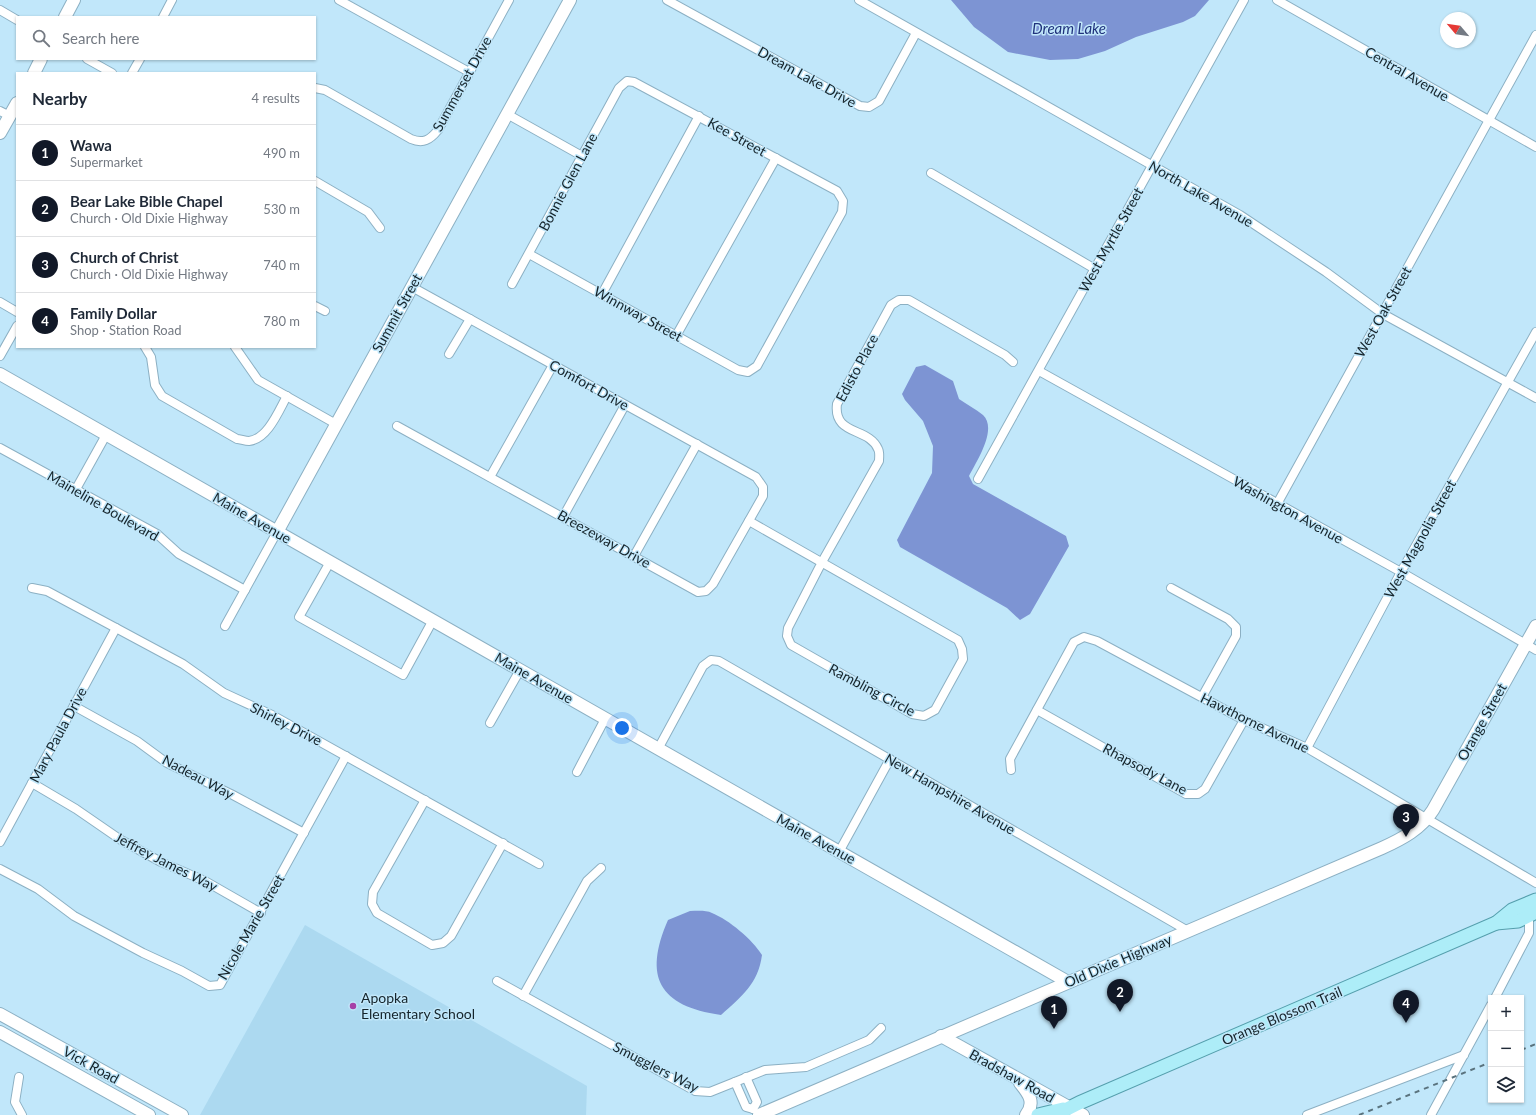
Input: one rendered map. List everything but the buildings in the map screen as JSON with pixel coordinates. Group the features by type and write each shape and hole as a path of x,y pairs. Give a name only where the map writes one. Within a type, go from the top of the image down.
{"main road":[{"name":"Orange Blossom Trail","path":"1055,1115 1068,1108 1496,923 1512,910 1536,900"},
{"name":"Orange Blossom Trail","path":"1496,923 1518,921 1533,914"},
{"name":"Orange Blossom Trail","path":"1038,1115 1068,1108"}],"street":[{"path":"66,16 74,0"},
{"path":"164,16 172,0"},
{"path":"339,0 469,72"},
{"name":"Summerset Drive","path":"316,88 325,90 411,139 418,142 425,141 432,137 438,130 509,0"},
{"name":"Summit Street","path":"225,626 570,0"},
{"name":"Dream Lake Drive","path":"667,0 860,106 869,107 880,101 916,33"},
{"name":"North Lake Avenue","path":"859,0 1240,215 1326,272 1383,314 1536,398"},
{"name":"West Myrtle Street","path":"978,479 1244,0"},
{"name":"Central Avenue","path":"1277,0 1536,147"},
{"path":"0,10 16,19"},
{"name":"West Oak Street","path":"1277,504 1536,35"},
{"path":"34,72 40,60"},
{"path":"89,60 110,72"},
{"path":"133,72 139,60"},
{"name":"Kee Street","path":"627,81 634,82 699,116 837,191 843,201 842,212 757,366 748,372"},
{"name":"Bonnie Glen Lane","path":"512,284 619,88 627,81"},
{"path":"0,133 5,113 16,104"},
{"path":"508,114 582,156"},
{"path":"602,294 699,116"},
{"path":"676,336 776,158"},
{"path":"931,173 1095,269"},
{"path":"316,182 368,212 380,228"},
{"name":"Winnway Street","path":"529,254 738,370 748,372"},
{"name":"Comfort Drive","path":"412,287 756,477 763,487"},
{"name":"Edisto Place","path":"822,562 878,461 879,450 873,441 842,424 836,415 837,404 891,306 899,300 909,300 1005,355 1013,362"},
{"path":"0,302 16,311"},
{"path":"316,306 325,311"},
{"path":"449,354 470,320"},
{"path":"0,356 16,328"},
{"name":"West Magnolia Street","path":"1307,748 1401,572 1536,332"},
{"path":"146,348 151,357 155,385 162,396 237,438 249,441 260,436 270,425 287,396"},
{"path":"236,348 258,380 336,424"},
{"path":"490,477 552,365"},
{"name":"Washington Avenue","path":"1039,370 1401,572 1531,647"},
{"name":"Maine Avenue","path":"0,374 1068,982"},
{"path":"563,516 625,405"},
{"name":"Breezeway Drive","path":"397,426 563,516 698,592 706,591 713,584 763,496 763,487"},
{"path":"76,489 106,435"},
{"path":"634,556 697,444"},
{"name":"Maineline Boulevard","path":"0,449 76,489 156,534 179,554 245,590"},
{"name":"Rambling Circle","path":"749,521 822,562 958,640 962,649 963,659 935,710 924,716 912,714 791,645 787,636 788,628 822,562"},
{"path":"330,562 299,617 403,675 433,620"},
{"name":"Shirley Drive","path":"32,588 47,591 183,664 224,693 272,715 539,864"},
{"path":"1171,588 1228,619 1236,627 1236,636 1202,697"},
{"name":"Orange Street","path":"1428,818 1531,647 1536,626"},
{"name":"Mary Paula Drive","path":"0,842 116,628"},
{"name":"Hawthorne Avenue","path":"1012,770 1010,759 1074,642 1084,637 1097,641 1244,720 1307,748 1536,883"},
{"name":"New Hampshire Avenue","path":"658,749 703,666 711,660 719,661 1188,931"},
{"path":"490,723 520,670"},
{"name":"Nadeau Way","path":"74,706 137,741 167,763 231,794 304,833"},
{"name":"Rhapsody Lane","path":"1037,710 1186,794 1198,794 1205,789 1244,720"},
{"path":"576,772 605,719"},
{"name":"Nicole Marie Street","path":"0,869 38,889 74,916 142,953 182,971 209,986 220,985 261,913 346,756"},
{"path":"839,852 890,759"},
{"name":"Jeffrey James Way","path":"32,783 76,809 121,840 161,862 205,881 261,913"},
{"path":"425,800 373,892 372,904 377,913 432,945 443,943 451,936 503,843"},
{"name":"Old Dixie Highway","path":"756,1113 942,1036 1392,844 1408,835 1428,818"},
{"path":"523,996 587,881 601,868"},
{"path":"1497,995 1530,933 1533,914"},
{"name":"Smugglers Way","path":"497,981 695,1091 710,1092 765,1070 806,1067 869,1040 881,1028"},
{"path":"1431,1115 1488,1011"},
{"name":"Vick Road","path":"0,1014 182,1115"},
{"name":"Vick Road","path":"0,1032 149,1115"},
{"name":"Bradshaw Road","path":"942,1036 1082,1115"},
{"path":"1307,1115 1464,1055"},
{"path":"19,1077 16,1102 22,1115"},
{"path":"735,1082 746,1107 756,1113 757,1102 746,1077"},
{"path":"1018,1080 1031,1098 1031,1104 1026,1115"},
{"path":"742,1098 753,1092"}],"shaded area":[{"name":"Apopka Elementary School","path":"305,925 587,1086 586,1115 200,1115"}],"water":[{"name":"Dream Lake","path":"951,0 1209,0 1195,16 1183,22 1136,37 1105,51 1078,59 1050,60 1008,52 974,27"},
{"path":"925,365 953,381 959,399 983,415 987,421 987,437 969,476 973,484 1066,536 1069,546 1030,614 1020,620 1007,608 900,547 897,540 932,473 933,446 923,421 905,400 902,394 916,367"},
{"path":"690,911 710,912 726,920 746,937 762,955 757,974 753,982 748,989 721,1015 700,1011 683,1004 670,996 662,986 657,973 657,958 668,920"}],"railway":[{"path":"1524,1049 1536,1044"},
{"path":"1359,1115 1488,1063"}],"place":[{"name":"Church of Christ","path":"1406,837"},
{"name":"Apopka Elementary School","path":"353,1006"},
{"name":"Bear Lake Bible Chapel","path":"1120,1012"},
{"name":"Family Dollar","path":"1406,1023"},
{"name":"Wawa","path":"1054,1029"}]}
